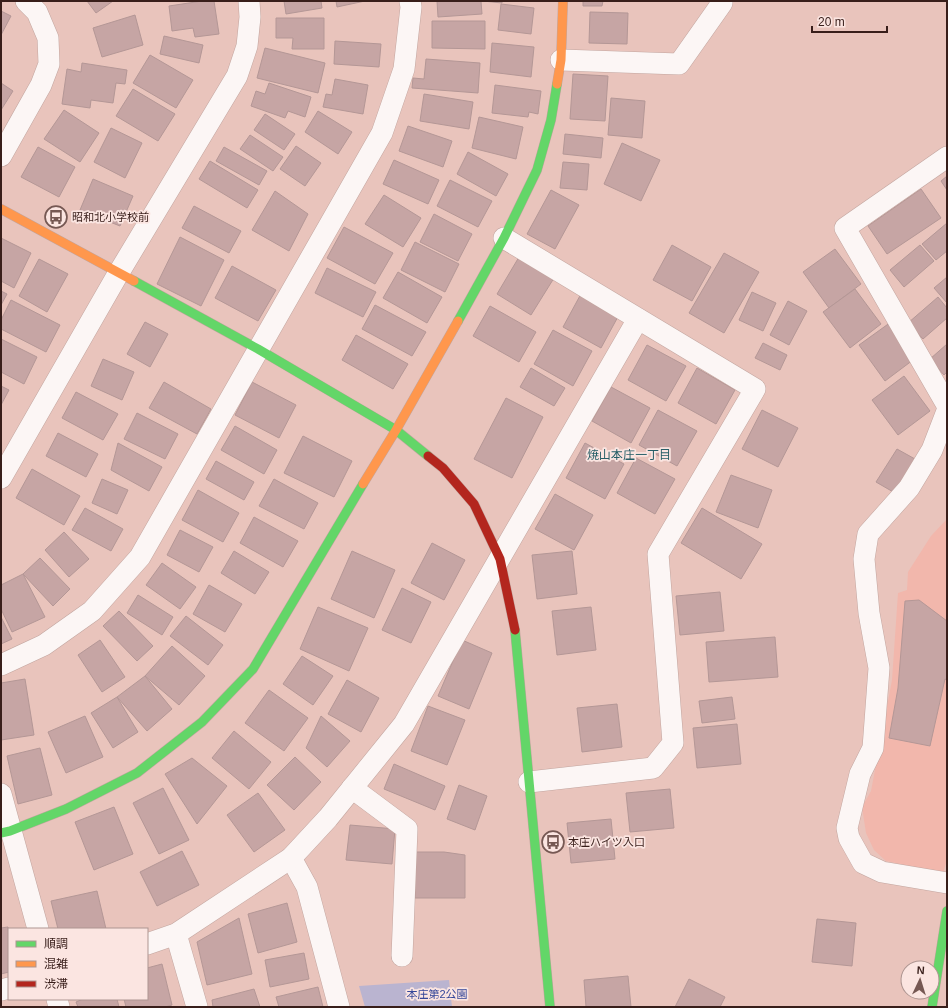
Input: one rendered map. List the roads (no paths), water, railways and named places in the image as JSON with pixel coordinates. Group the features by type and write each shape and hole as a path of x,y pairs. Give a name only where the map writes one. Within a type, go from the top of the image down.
{"street":[{"path":"1,156 41,85 49,64 48,38 37,12 26,1"},
{"path":"1,478 118,274 237,76 247,46 250,17 249,1"},
{"path":"1,664 44,645 92,612 140,557 382,133 404,68 411,7 410,1"},
{"path":"6,832 66,809 137,773 202,722 253,669 396,430 504,238 537,170 551,120 561,60 563,1"},
{"path":"561,60 679,64 722,1"},
{"path":"947,157 845,228 947,405"},
{"path":"1,209 258,349 396,430 443,468 474,504 500,559 516,635 550,1007"},
{"path":"504,238 755,389 658,554 673,743 653,768 529,782"},
{"path":"148,944 176,934 291,858 328,818 404,724 638,319"},
{"path":"947,411 932,450 909,488 868,534 864,559 869,613 879,668 879,676 873,748 860,774 847,828 849,838 863,863 882,872 947,883"},
{"path":"352,788 407,829 402,956"},
{"path":"1,794 6,832 38,928"},
{"path":"291,858 307,887 339,1007"},
{"path":"932,1007 947,911"},
{"path":"176,934 197,1007"}],"place":[{"name":"昭和北小学校前","path":"56,217"},
{"name":"本庄ハイツ入口","path":"553,842"}],"district":[{"name":"焼山本庄一丁目","path":"629,455"}],"park label":[{"name":"本庄第2公園","path":"437,994"}]}
